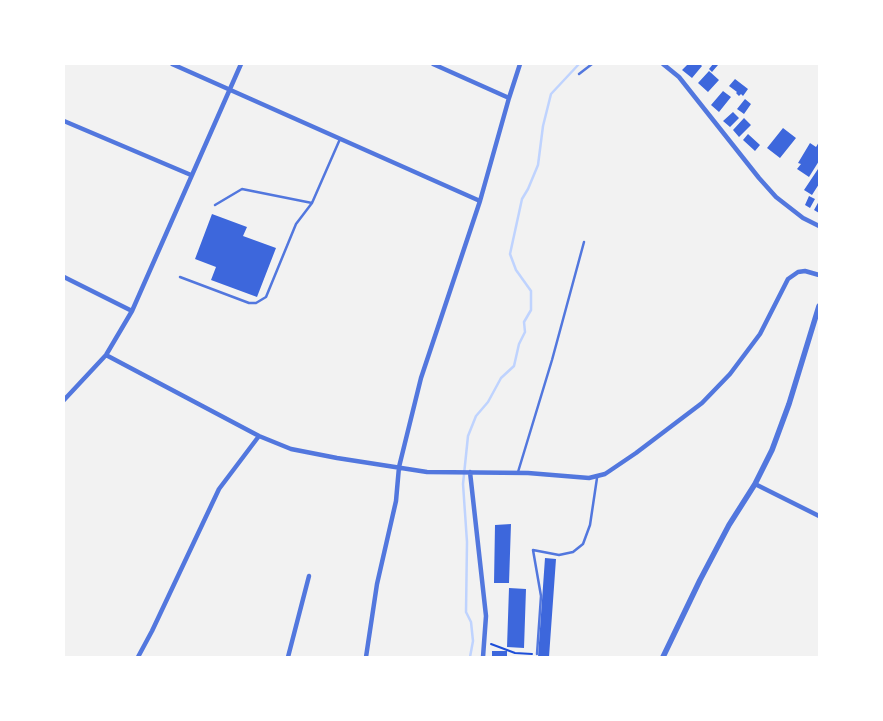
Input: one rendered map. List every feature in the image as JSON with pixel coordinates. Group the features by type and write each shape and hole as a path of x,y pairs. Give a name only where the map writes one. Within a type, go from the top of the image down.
{"street":[{"path":"172,64 480,201"},
{"path":"64,400 106,355 132,311 241,64"},
{"path":"433,64 509,98"},
{"path":"366,657 377,584 396,500 399,467 421,378 480,201 520,64"},
{"path":"663,64 679,77 776,197 803,218 819,226"},
{"path":"64,121 191,176"},
{"path":"106,355 259,436 290,449 427,472 470,472 597,478 620,464 702,403 730,374 760,334 788,279 798,272 819,275"},
{"path":"64,277 132,311"},
{"path":"663,657 700,580 755,484 772,450 789,404 819,306"},
{"path":"138,657 219,489 259,436"},
{"path":"470,472 486,616 483,657"},
{"path":"755,484 819,516"},
{"path":"288,657 309,576"}],"lane":[{"path":"579,74 592,64"},
{"path":"180,277 249,302 256,303 266,297 296,224 312,202 340,139"},
{"path":"215,205 242,190 312,202"},
{"path":"518,474 552,360 584,242"},
{"path":"537,654 541,596 533,550 559,555 573,552 583,544 590,525 597,478"}],"path":[{"path":"484,642 515,653 537,654"}],"building":[{"path":"688,64 700,64 702,66 692,78 682,70"},
{"path":"713,64 718,65 712,72 709,69"},
{"path":"709,71 719,80 708,92 698,83"},
{"path":"735,79 748,89 743,96 741,94 739,96 729,86"},
{"path":"723,91 731,97 719,112 711,105"},
{"path":"745,99 751,104 744,114 737,109"},
{"path":"733,112 739,118 730,127 723,121"},
{"path":"744,118 751,125 739,137 733,130"},
{"path":"783,128 796,138 780,158 767,148"},
{"path":"748,134 760,145 755,151 743,140"},
{"path":"819,142 819,161 809,177 797,169 801,164 798,163 810,143 816,147"},
{"path":"818,169 819,184 812,195 804,190"},
{"path":"809,196 815,199 810,208 805,205"},
{"path":"819,201 819,213 814,210"},
{"path":"212,214 247,227 243,236 276,248 257,297 211,280 216,267 195,259"},
{"path":"511,524 509,583 494,583 495,525"},
{"path":"545,558 556,559 549,657 538,657"},
{"path":"509,588 526,589 524,648 507,647"},
{"path":"492,651 507,651 507,657 492,657"}],"waterway":[{"path":"470,657 473,641 471,622 466,612 467,542 463,484 468,436 476,416 488,402 501,378 514,366 519,344 525,332 524,322 531,310 531,291 516,270 510,254 522,199 538,165 543,126 551,94 579,64"}]}
